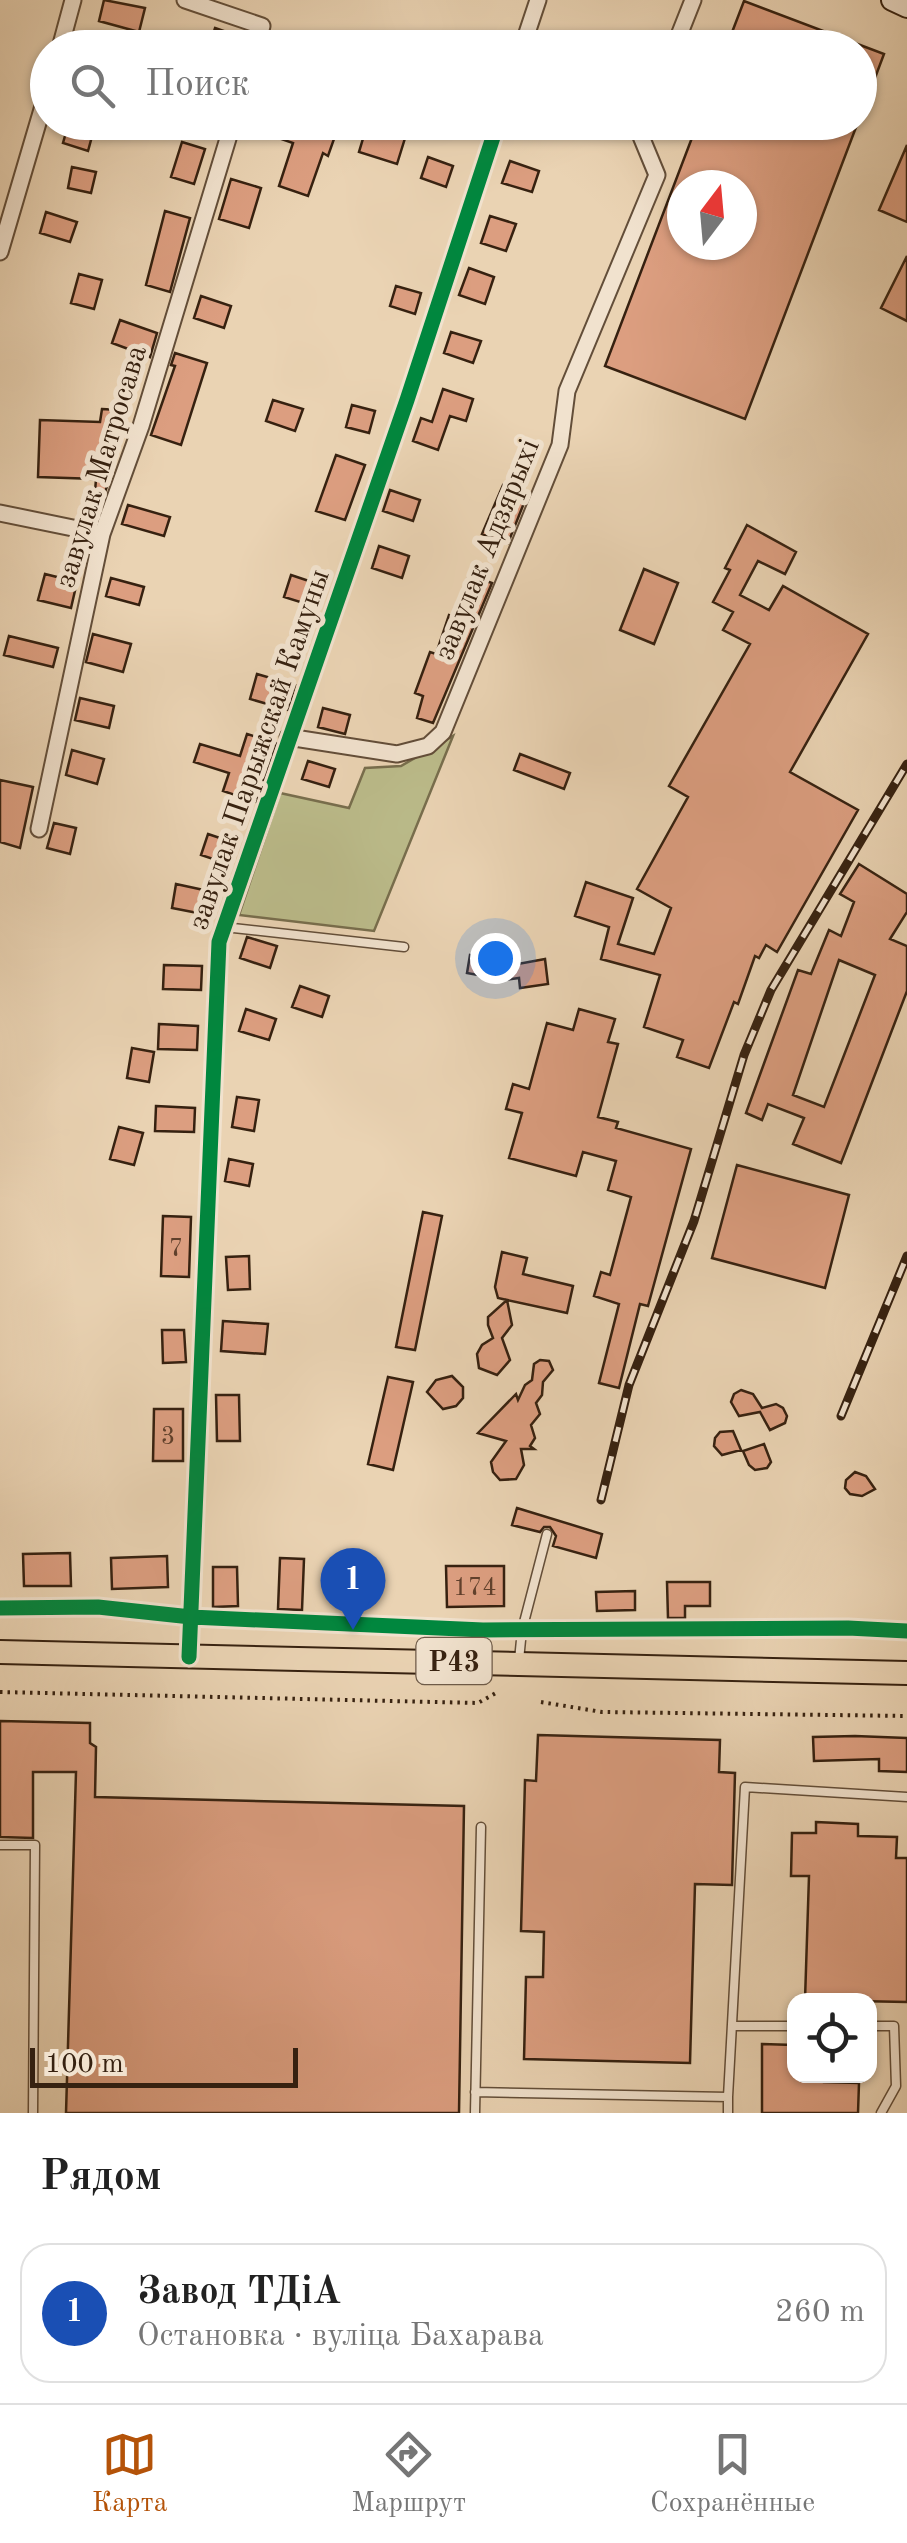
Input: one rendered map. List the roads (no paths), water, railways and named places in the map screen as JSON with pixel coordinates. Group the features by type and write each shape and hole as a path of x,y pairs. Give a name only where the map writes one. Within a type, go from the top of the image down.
{"main road":[{"path":"892,0 907,8"},
{"name":"Р43","path":"0,1652 907,1673"}],"street":[{"path":"65,30 73,0"},
{"path":"185,0 262,26 261,30"},
{"path":"528,30 538,0"},
{"path":"681,30 693,0"},
{"path":"0,252 33,140"},
{"name":"завулак Матросава","path":"39,829 102,534 141,426 228,140"},
{"name":"завулак Парыжскай Камуны","path":"189,1657 219,942 492,140"},
{"name":"завулак Адзярыхі","path":"288,737 397,754 428,746 443,732 560,445 567,391 657,175 642,140"},
{"path":"0,513 102,534"}],"lane":[{"path":"224,927 404,947"},
{"path":"519,1664 522,1630 547,1534"},
{"path":"728,2113 745,1787 907,1797"},
{"path":"475,2113 481,1827"},
{"path":"0,1846 35,1845 33,2113"},
{"path":"732,2026 787,2026"},
{"path":"877,2026 894,2026 896,2086 881,2113"},
{"path":"475,2092 728,2097"}],"railway":[{"path":"601,1500 629,1385 694,1221 744,1055 771,990 907,764"},
{"path":"841,1416 907,1256"}],"place":[{"name":"Завод ТДіА","path":"353,1630"}]}
